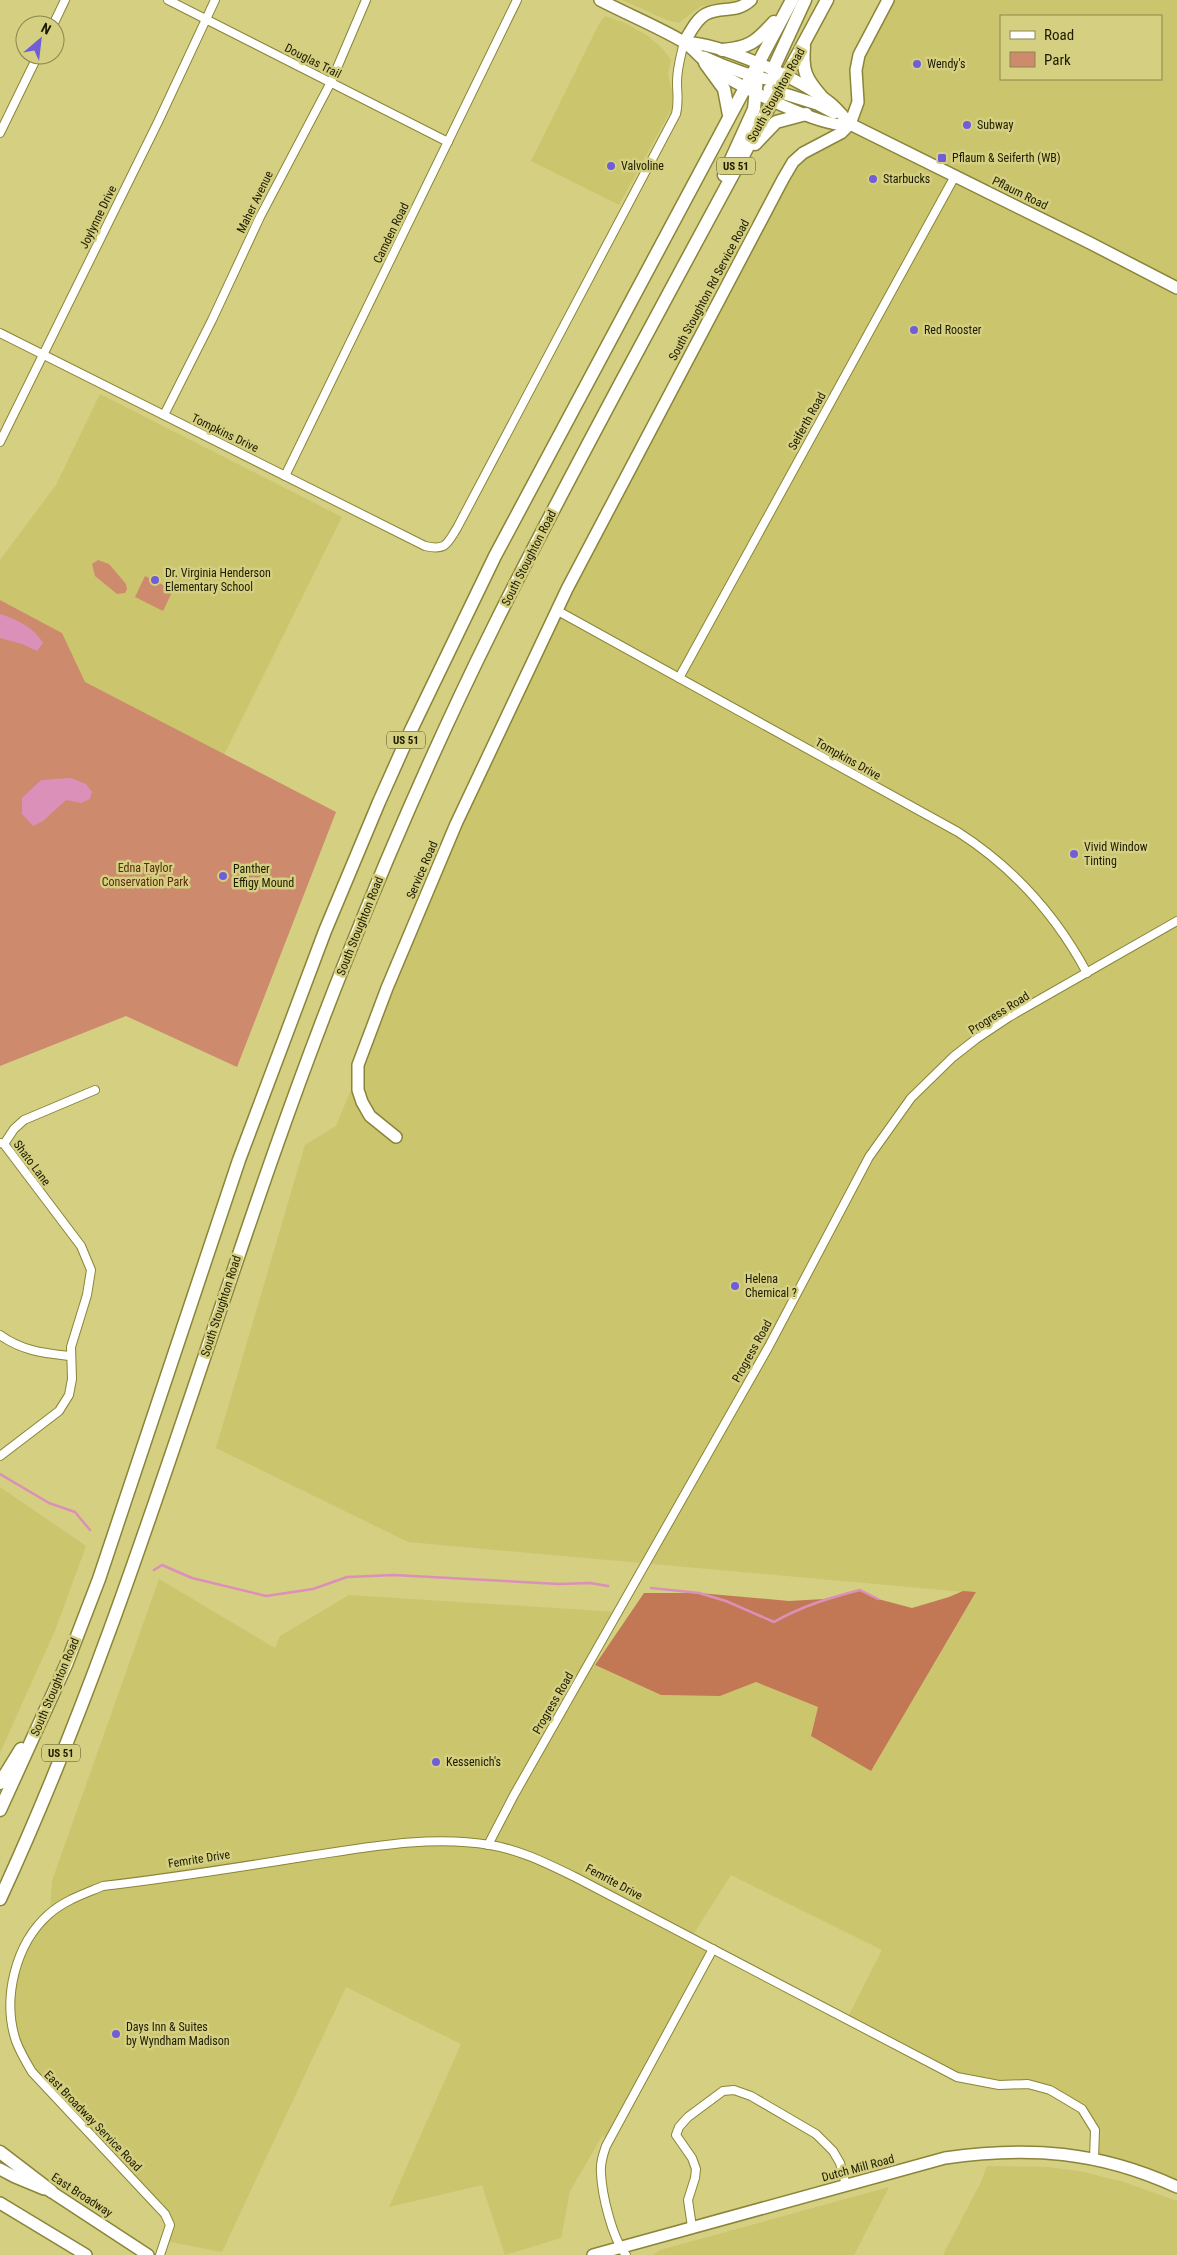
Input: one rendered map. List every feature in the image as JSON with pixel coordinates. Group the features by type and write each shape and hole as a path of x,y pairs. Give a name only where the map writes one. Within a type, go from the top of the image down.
{"main road":[{"name":"South Stoughton Road","path":"0,1810 66,1665 99,1579 239,1160 352,864 412,728 483,580 729,115 755,80 792,0"},
{"path":"775,85 786,38 804,0"},
{"name":"South Stoughton Road","path":"0,1899 86,1690 146,1526 242,1243 304,1070 346,960 402,824 498,617 746,149 775,85 804,42 827,0"},
{"path":"722,50 748,46 760,38 773,22 786,13"},
{"path":"804,42 805,73 808,81 821,96"},
{"path":"705,63 724,89 729,115"},
{"path":"701,233 734,149 754,109 755,80"},
{"path":"746,149 757,142 776,122 806,114"},
{"path":"0,1783 22,1747 38,1727"},
{"path":"0,2152 50,2191"}],"street":[{"path":"58,15 65,0"},
{"name":"Douglas Trail","path":"168,0 448,142"},
{"name":"Joylynne Drive","path":"0,442 158,122 215,0"},
{"name":"Maher Avenue","path":"164,415 212,320 260,217 331,82 366,0"},
{"name":"Camden Road","path":"285,476 517,0"},
{"name":"Pflaum Road","path":"600,0 684,42 705,63 722,75 755,80 821,96 850,124 1177,288"},
{"path":"752,0 739,8 704,15 684,42 707,58 755,80"},
{"path":"775,85 817,104 850,124 858,102 856,70 859,55 888,0"},
{"name":"Pflaum Road","path":"684,42 698,43 722,50 755,80 775,85 806,114 836,125 850,124"},
{"name":"Tompkins Drive","path":"0,333 425,546 442,547 447,544 457,528 676,114 679,100 678,69 684,42"},
{"path":"0,133 33,65"},
{"name":"South Stoughton Rd Service Road","path":"558,611 567,588 788,170 803,153 841,133 850,124"},
{"name":"Seiferth Road","path":"678,678 955,176"},
{"name":"Tompkins Drive","path":"558,611 984,848 1029,890 1051,915 1088,973"},
{"name":"Service Road","path":"396,1137 374,1120 365,1110 358,1090 358,1065 387,988 441,860 503,721 558,611"},
{"name":"Progress Road","path":"488,1845 514,1795 769,1346 877,1144 911,1098 953,1057 976,1039 1177,921"},
{"path":"2,1144 14,1128 24,1120 95,1090"},
{"name":"Shato Lane","path":"0,1456 43,1424 64,1404 71,1387 71,1346 87,1295 91,1270 81,1246 2,1144"},
{"path":"0,1335 28,1350 70,1356"},
{"name":"Femrite Drive","path":"50,1914 73,1898 103,1886 363,1848 431,1841 488,1845 516,1851 557,1869 958,2076 998,2085 1028,2084 1050,2090 1082,2109 1094,2130 1094,2159"},
{"name":"East Broadway Service Road","path":"50,1914 31,1935 17,1965 12,1993 12,2021 16,2041 32,2072 165,2214 170,2225 160,2255"},
{"path":"623,2251 604,2198 600,2172 601,2159 606,2146 713,1950"},
{"path":"692,2227 688,2200 696,2169 692,2158 676,2135 679,2127 688,2117 723,2091 734,2090 751,2096 816,2134 834,2151 840,2163 846,2185"},
{"name":"Dutch Mill Road","path":"593,2255 623,2251 692,2227 946,2158 990,2152 1034,2151 1094,2159 1134,2169 1177,2187"},
{"name":"East Broadway","path":"0,2160 148,2255"},
{"path":"0,2168 15,2177 50,2191"},
{"path":"0,2203 86,2255"}],"shaded area":[{"path":"622,0 741,0 701,6 679,23 667,20"},
{"path":"888,0 1177,0 1177,2187 1094,2159 1095,2130 1082,2109 1050,2090 967,2079 847,2019 882,1950 731,1875 691,1938 713,1949 610,2139 602,2136 570,2191 561,2238 505,2255 482,2185 389,2207 461,2044 346,1987 222,2252 166,2241 170,2225 165,2214 32,2072 16,2041 12,1993 21,1954 50,1914 52,1881 159,1579 275,1648 280,1636 349,1595 618,1612 589,1663 661,1695 720,1696 756,1682 818,1707 811,1736 871,1771 976,1593 408,1542 216,1448 305,1145 336,1126 500,729 788,170 853,120 856,70"},
{"path":"605,16 625,23 648,36 662,48 671,60 668,75 673,95 672,108 619,205 531,161 599,24"},
{"name":"Dr. Virginia Henderson Elementary School","path":"100,394 342,517 224,755 84,682 62,633 0,600 0,560 56,485"},
{"path":"0,614 19,621 40,638 43,643 37,651 22,644 0,638"},
{"path":"71,778 86,784 92,792 90,799 81,803 66,800 43,821 33,826 22,814 22,798 41,780"},
{"path":"0,1487 86,1546 56,1628 0,1753"},
{"path":"860,1590 878,1599 912,1608 963,1591 976,1592 871,1771 811,1736 818,1707 756,1682 720,1696 661,1695 595,1665 644,1593 699,1593 789,1601 824,1599"},
{"path":"987,2166 1047,2167 1079,2171 1124,2182 1177,2201 1177,2255 943,2255 981,2182"},
{"path":"889,2187 854,2255 653,2255 660,2250"}],"green space":[{"path":"98,560 109,564 126,584 127,589 125,593 117,594 95,576 92,564"},
{"path":"145,576 173,590 163,611 135,597"},
{"name":"Edna Taylor Conservation Park","path":"0,600 62,633 85,682 336,812 237,1067 126,1016 0,1066"}],"waterway":[{"path":"0,1474 49,1503 75,1512 90,1530"},
{"path":"154,1570 162,1565 192,1578 266,1596 313,1589 347,1577 394,1575 559,1584 590,1583 608,1586"},
{"path":"651,1588 699,1593 726,1601 774,1622 816,1603 860,1590 878,1599"}],"place":[{"name":"Wendy's","path":"917,64"},
{"name":"Subway","path":"967,125"},
{"name":"Pflaum & Seiferth (WB)","path":"942,158"},
{"name":"Valvoline","path":"611,166"},
{"name":"Starbucks","path":"873,179"},
{"name":"Red Rooster","path":"914,330"},
{"name":"Dr. Virginia Henderson Elementary School","path":"155,580"},
{"name":"Vivid Window Tinting","path":"1074,854"},
{"name":"Panther Effigy Mound","path":"223,876"},
{"name":"Helena Chemical ?","path":"735,1286"},
{"name":"Kessenich's","path":"436,1762"},
{"name":"Days Inn & Suites by Wyndham Madison","path":"116,2034"}]}
